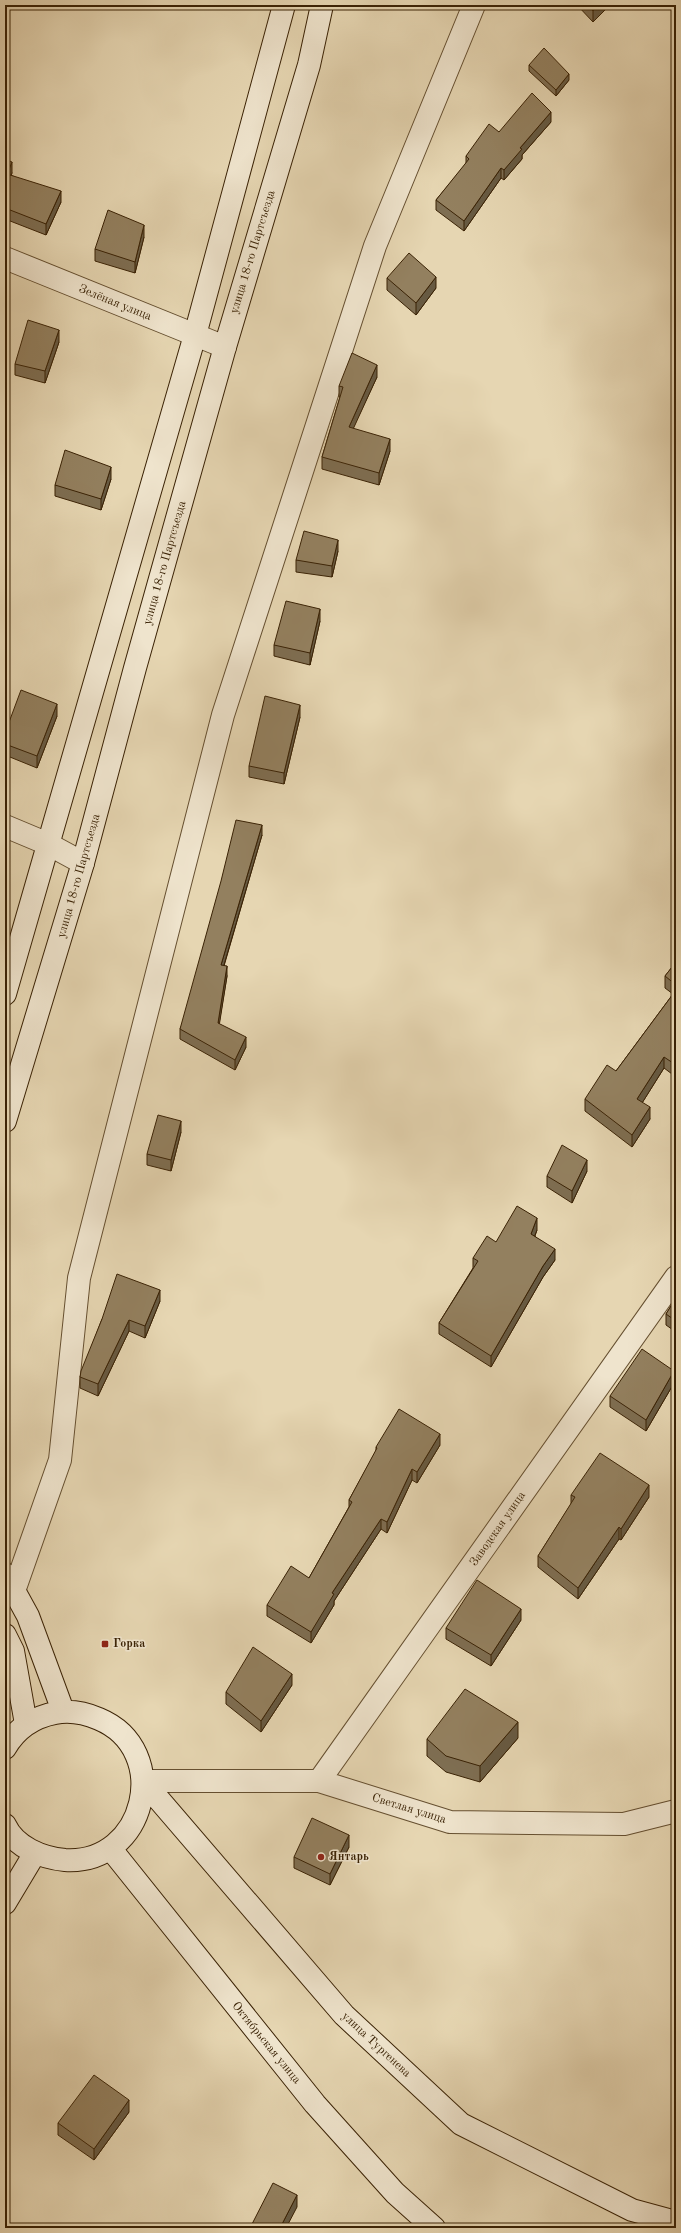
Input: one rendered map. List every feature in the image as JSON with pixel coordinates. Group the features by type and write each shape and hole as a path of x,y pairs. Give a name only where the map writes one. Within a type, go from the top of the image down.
{"main road":[{"path":"5,994 194,335 284,5"},
{"name":"улица 18-го Партсъезда","path":"5,1121 83,863 135,668 225,347 309,65 322,5"},
{"path":"63,1711 28,1616 10,1582 60,1460 79,1278 223,715 375,246 474,5"},
{"name":"Зелёная улица","path":"5,258 225,347"},
{"path":"5,826 48,844 83,863"},
{"name":"Заводская улица","path":"319,1781 676,1277"},
{"path":"5,1635 13,1650 26,1724"},
{"path":"5,1748 10,1740 26,1724 44,1715 63,1711 86,1713 108,1722 126,1738 138,1758 143,1781 142,1800 136,1819 125,1835 110,1848 93,1856 74,1860 54,1859 36,1853 19,1842 5,1827"},
{"name":"Светлая улица","path":"143,1781 319,1781 450,1822 624,1824 676,1811"},
{"name":"улица Тургенева","path":"143,1781 344,2015 461,2124 632,2210 676,2222"},
{"name":"Октябрьская улица","path":"110,1848 316,2104 395,2193 434,2228"},
{"path":"5,1904 36,1853"}],"building":[{"path":"588,5 598,5 593,11"},
{"path":"544,48 569,74 556,90 529,65"},
{"path":"532,93 551,112 520,148 522,149 504,170 501,168 464,221 436,200 469,159 466,156 489,124 499,132"},
{"path":"5,159 12,162 7,174 61,191 46,224 5,208"},
{"path":"108,210 144,225 135,262 95,249"},
{"path":"409,253 436,277 416,303 387,278"},
{"path":"28,320 59,330 45,371 15,364"},
{"path":"352,353 377,365 349,427 390,439 379,473 322,457 343,387 339,386"},
{"path":"65,450 111,467 101,499 55,485"},
{"path":"304,531 338,540 332,566 296,560"},
{"path":"286,601 320,609 310,653 274,645"},
{"path":"21,690 57,704 37,756 5,744 5,733"},
{"path":"265,696 300,705 284,773 249,766"},
{"path":"236,820 262,825 221,965 227,966 218,1023 246,1037 235,1060 180,1029 221,881"},
{"path":"676,962 676,985 665,976"},
{"path":"676,990 676,1065 664,1057 637,1099 650,1107 632,1135 585,1099 607,1065 616,1071"},
{"path":"158,1115 181,1121 171,1160 147,1154"},
{"path":"562,1145 587,1160 572,1191 547,1176"},
{"path":"517,1206 537,1218 531,1234 555,1249 543,1266 491,1356 439,1323 478,1261 473,1258 487,1236 496,1242"},
{"path":"117,1274 160,1290 145,1326 129,1320 98,1384 80,1377 81,1371 102,1319"},
{"path":"676,1298 676,1321 666,1314"},
{"path":"642,1349 674,1371 646,1420 610,1396"},
{"path":"399,1409 440,1434 417,1472 412,1469 387,1522 381,1519 332,1593 334,1594 311,1632 267,1605 291,1566 309,1578 352,1502 349,1500 377,1448 376,1447"},
{"path":"600,1453 649,1485 621,1529 619,1527 578,1588 538,1556 575,1497 571,1495"},
{"path":"477,1580 521,1609 491,1655 446,1628"},
{"path":"253,1647 292,1674 261,1721 226,1692"},
{"path":"465,1689 518,1722 480,1766 446,1756 427,1739"},
{"name":"Янтарь","path":"312,1818 349,1835 330,1874 294,1857"},
{"path":"94,2075 129,2100 94,2149 58,2123"},
{"path":"273,2183 297,2195 280,2228 250,2228"}],"place":[{"name":"Горка","path":"105,1644"},
{"name":"Янтарь","path":"321,1857"}]}
